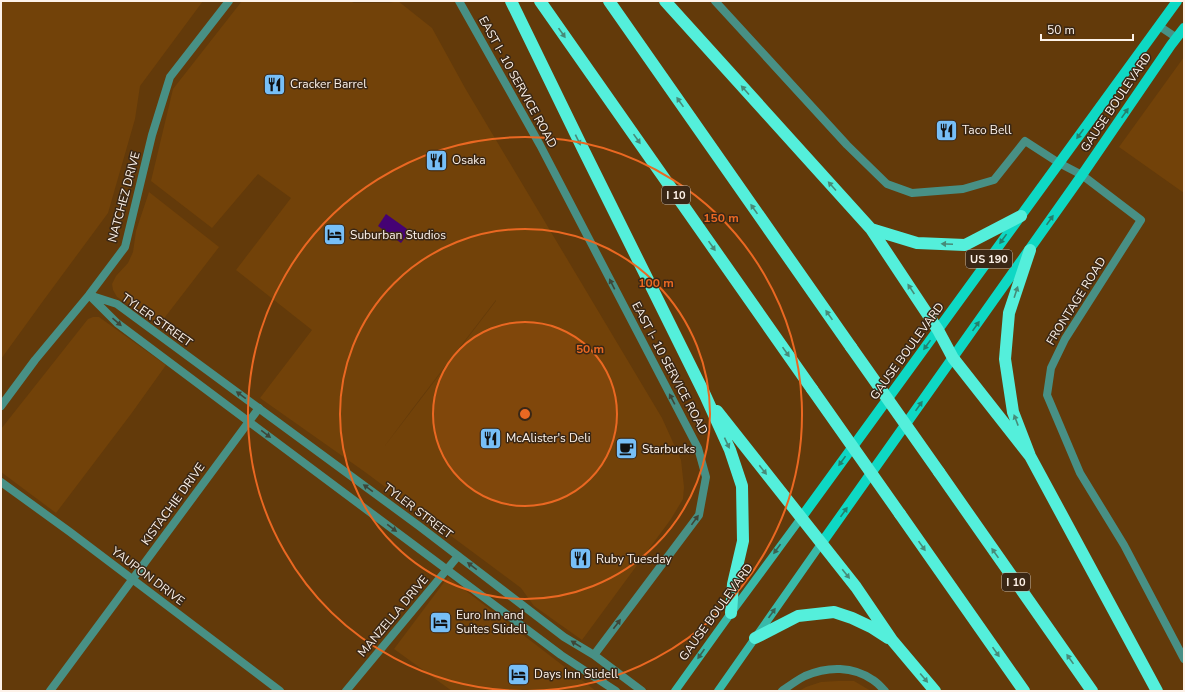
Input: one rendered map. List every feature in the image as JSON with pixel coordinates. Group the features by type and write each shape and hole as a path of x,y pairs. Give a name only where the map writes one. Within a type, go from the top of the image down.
{"highway":[{"path":"512,1 587,159 705,395 730,450 742,486 743,541 733,584 731,613"},
{"name":"I 10","path":"540,1 1024,691"},
{"name":"I 10","path":"609,1 1092,691"},
{"path":"665,1 871,229 938,330 953,358 1030,456"},
{"path":"871,229 917,243 965,245 1020,216"},
{"path":"1030,250 1009,313 1005,359 1013,412 1030,456 1157,691"},
{"path":"705,395 800,518 856,587 892,640 935,691"},
{"path":"755,638 798,616 834,612 852,618 871,627 892,640"}],"main road":[{"name":"GAUSE BOULEVARD","path":"676,691 731,613 1177,1"},
{"name":"GAUSE BOULEVARD","path":"718,691 1030,250 1184,28"}],"street":[{"name":"NATCHEZ DRIVE","path":"1,406 35,360 89,295 125,247 152,135 170,77 229,1"},
{"name":"EAST I- 10 SERVICE ROAD","path":"459,1 540,145 698,448 706,478 699,514 594,655"},
{"name":"FRONTAGE ROAD","path":"715,1 847,145 887,184 912,193 963,189 994,180 1026,141 1082,176 1142,220 1065,339 1051,368 1047,395 1080,473 1124,545 1184,659"},
{"path":"1159,26 1177,38"},
{"name":"TYLER STREET","path":"89,295 117,304 458,556 564,637 594,655 642,691"},
{"name":"TYLER STREET","path":"89,295 117,323 562,655 616,691"},
{"name":"KISTACHIE DRIVE","path":"50,691 259,408"},
{"name":"YAUPON DRIVE","path":"1,482 280,691"},
{"name":"MANZELLA DRIVE","path":"346,691 458,556"},
{"path":"782,691 805,676 827,669 848,669 859,672 874,681 884,691"}],"shaded area":[{"path":"1,1 203,1 140,86 135,119 108,213 1,359"},
{"path":"242,1 350,1 354,3 389,3 398,1 432,28 465,88 662,418 681,460 684,487 683,499 671,519 582,640 534,606 521,588 365,472 260,398 312,330 236,270 291,198 258,174 212,228 151,181 173,89","holes":["496,300 496,301 384,447"]},
{"path":"1184,57 1184,193 1119,147"},
{"path":"149,192 219,247 159,325 117,297 113,290 112,284 116,276 128,263 133,252 136,231"},
{"path":"386,214 410,231 401,243 378,226"},
{"path":"99,317 166,365 56,513 1,472 1,429 88,319"},
{"path":"448,577 596,691 452,691 394,649"},
{"path":"854,681 871,691 799,691 821,682"}],"place":[{"name":"Cracker Barrel","path":"275,84"},
{"name":"Taco Bell","path":"947,130"},
{"name":"Osaka","path":"437,160"},
{"name":"Suburban Studios","path":"335,235"},
{"name":"McAlister's Deli","path":"491,438"},
{"name":"Starbucks","path":"627,449"},
{"name":"Ruby Tuesday","path":"581,559"},
{"name":"Euro Inn and Suites Slidell","path":"440,622"},
{"name":"Days Inn Slidell","path":"518,674"}]}
